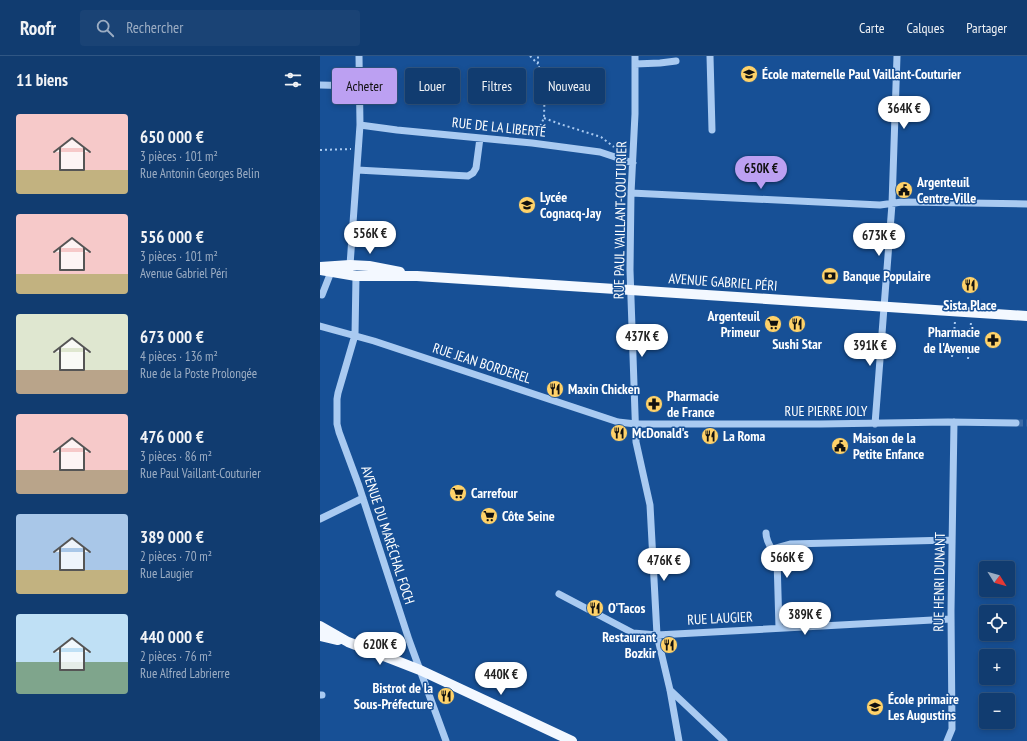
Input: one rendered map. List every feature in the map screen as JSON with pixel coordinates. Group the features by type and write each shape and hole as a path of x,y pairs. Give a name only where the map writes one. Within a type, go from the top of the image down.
{"main road":[{"name":"AVENUE GABRIEL PÉRI","path":"320,267 350,265 369,266 417,276"},
{"name":"AVENUE GABRIEL PÉRI","path":"320,270 356,276 417,276 1027,316"},
{"path":"320,626 348,642 420,670 572,741"},
{"path":"320,636 348,642"}],"street":[{"path":"359,56 359,68"},
{"path":"710,56 712,130"},
{"path":"875,424 892,204 897,56"},
{"path":"635,60 660,63 676,61"},
{"name":"RUE PAUL VAILLANT-COUTURIER","path":"635,60 636,114 631,193 630,290 636,442 650,505 657,635 670,690 678,741"},
{"path":"320,85 332,85"},
{"path":"350,265 360,125 359,104"},
{"name":"RUE DE LA LIBERTÉ","path":"360,125 532,143 600,152 633,163"},
{"path":"357,170 468,176 473,173 476,168 480,138"},
{"path":"631,193 880,205 902,202 1027,204"},
{"path":"322,295 331,272"},
{"name":"AVENUE DU MARÉCHAL FOCH","path":"356,276 355,335 338,393 337,424 363,498 409,640 446,741"},
{"name":"RUE JEAN BORDEREL","path":"320,326 355,335 618,422 636,424"},
{"name":"RUE HENRI DUNANT","path":"947,741 952,729 951,619 954,422"},
{"name":"RUE PIERRE JOLY","path":"636,424 1016,423"},
{"path":"320,519 363,498"},
{"path":"766,533 768,543 777,559 779,628"},
{"path":"772,549 790,544 952,540"},
{"name":"RUE LAUGIER","path":"559,594 633,633 657,635 951,619"},
{"path":"670,690 724,741"}],"path":[{"path":"530,56 538,65 545,78 544,118 532,143"},
{"path":"538,56 538,65"},
{"path":"544,118 601,137 616,149 616,158"},
{"path":"320,150 358,148"},
{"path":"954,334 956,312"},
{"path":"970,335 972,313"},
{"path":"952,357 953,345"},
{"path":"968,359 969,347"}],"tunnel":[{"path":"1016,423 1027,423"}],"place":[{"name":"École maternelle Paul Vaillant-Couturier","path":"749,74"},
{"name":"Argenteuil Centre-Ville","path":"904,190"},
{"name":"Lycée Cognacq-Jay","path":"527,205"},
{"name":"Banque Populaire","path":"830,276"},
{"name":"Sista Place","path":"970,285"},
{"name":"Argenteuil Primeur","path":"773,324"},
{"name":"Sushi Star","path":"797,324"},
{"name":"Pharmacie de l'Avenue","path":"993,340"},
{"name":"Maxin Chicken","path":"555,389"},
{"name":"Pharmacie de France","path":"654,404"},
{"name":"McDonald's","path":"619,433"},
{"name":"La Roma","path":"710,436"},
{"name":"Maison de la Petite Enfance","path":"840,446"},
{"name":"Carrefour","path":"458,493"},
{"name":"Côte Seine","path":"489,516"},
{"name":"O'Tacos","path":"595,608"},
{"name":"Restaurant Bozkir","path":"669,645"},
{"name":"Bistrot de la Sous-Préfecture","path":"446,696"},
{"name":"École primaire Les Augustins","path":"875,707"}]}
